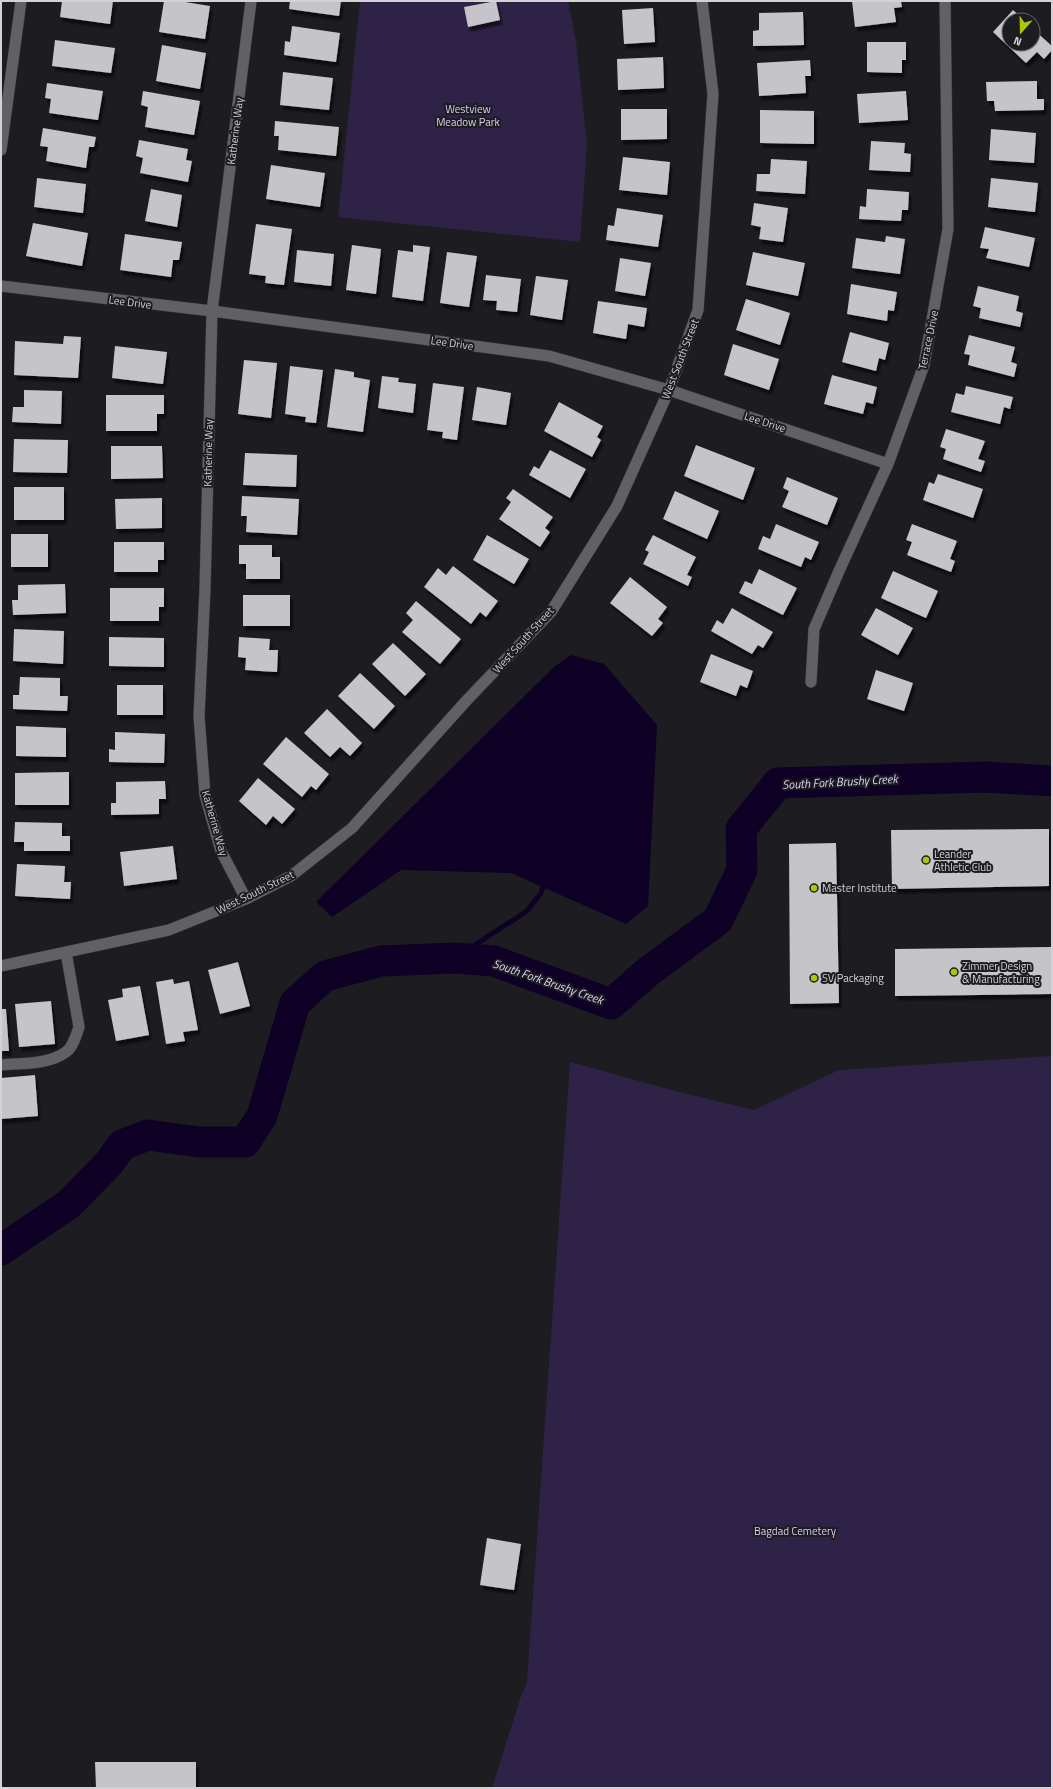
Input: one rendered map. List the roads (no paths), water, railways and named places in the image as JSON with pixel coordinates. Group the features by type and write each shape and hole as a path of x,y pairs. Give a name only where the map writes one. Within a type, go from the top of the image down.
{"street":[{"path":"1,150 21,1"},
{"name":"Katherine Way","path":"246,899 221,851 205,795 199,716 205,589 212,311 251,1"},
{"name":"West South Street","path":"1,966 170,930 246,899 291,876 352,828 462,706 551,612 617,506 669,390 698,310 713,94 702,1"},
{"name":"Terrace Drive","path":"811,682 814,629 888,464 924,365 948,229 945,1"},
{"name":"Lee Drive","path":"1,286 212,311 549,356 669,390 888,464"},
{"path":"1,1065 46,1061 66,1052 75,1039 79,1027 66,952"}],"waterway":[{"name":"South Fork Brushy Creek","path":"1,1250 69,1204 109,1163 122,1145 148,1135 199,1142 245,1142 262,1116 295,1003 325,976 381,961 455,958 494,961 611,1004 649,971 718,920 742,870 741,829 778,783 986,777 1052,781"},
{"path":"455,958 527,911 541,893 545,881"}],"place":[{"name":"Leander Athletic Club","path":"926,860"},
{"name":"Master Institute","path":"814,888"},
{"name":"Zimmer Design & Manufacturing","path":"954,972"},
{"name":"SV Packaging","path":"814,978"}],"park label":[{"name":"Westview Meadow Park","path":"468,115"},
{"name":"Bagdad Cemetery","path":"795,1531"}]}
